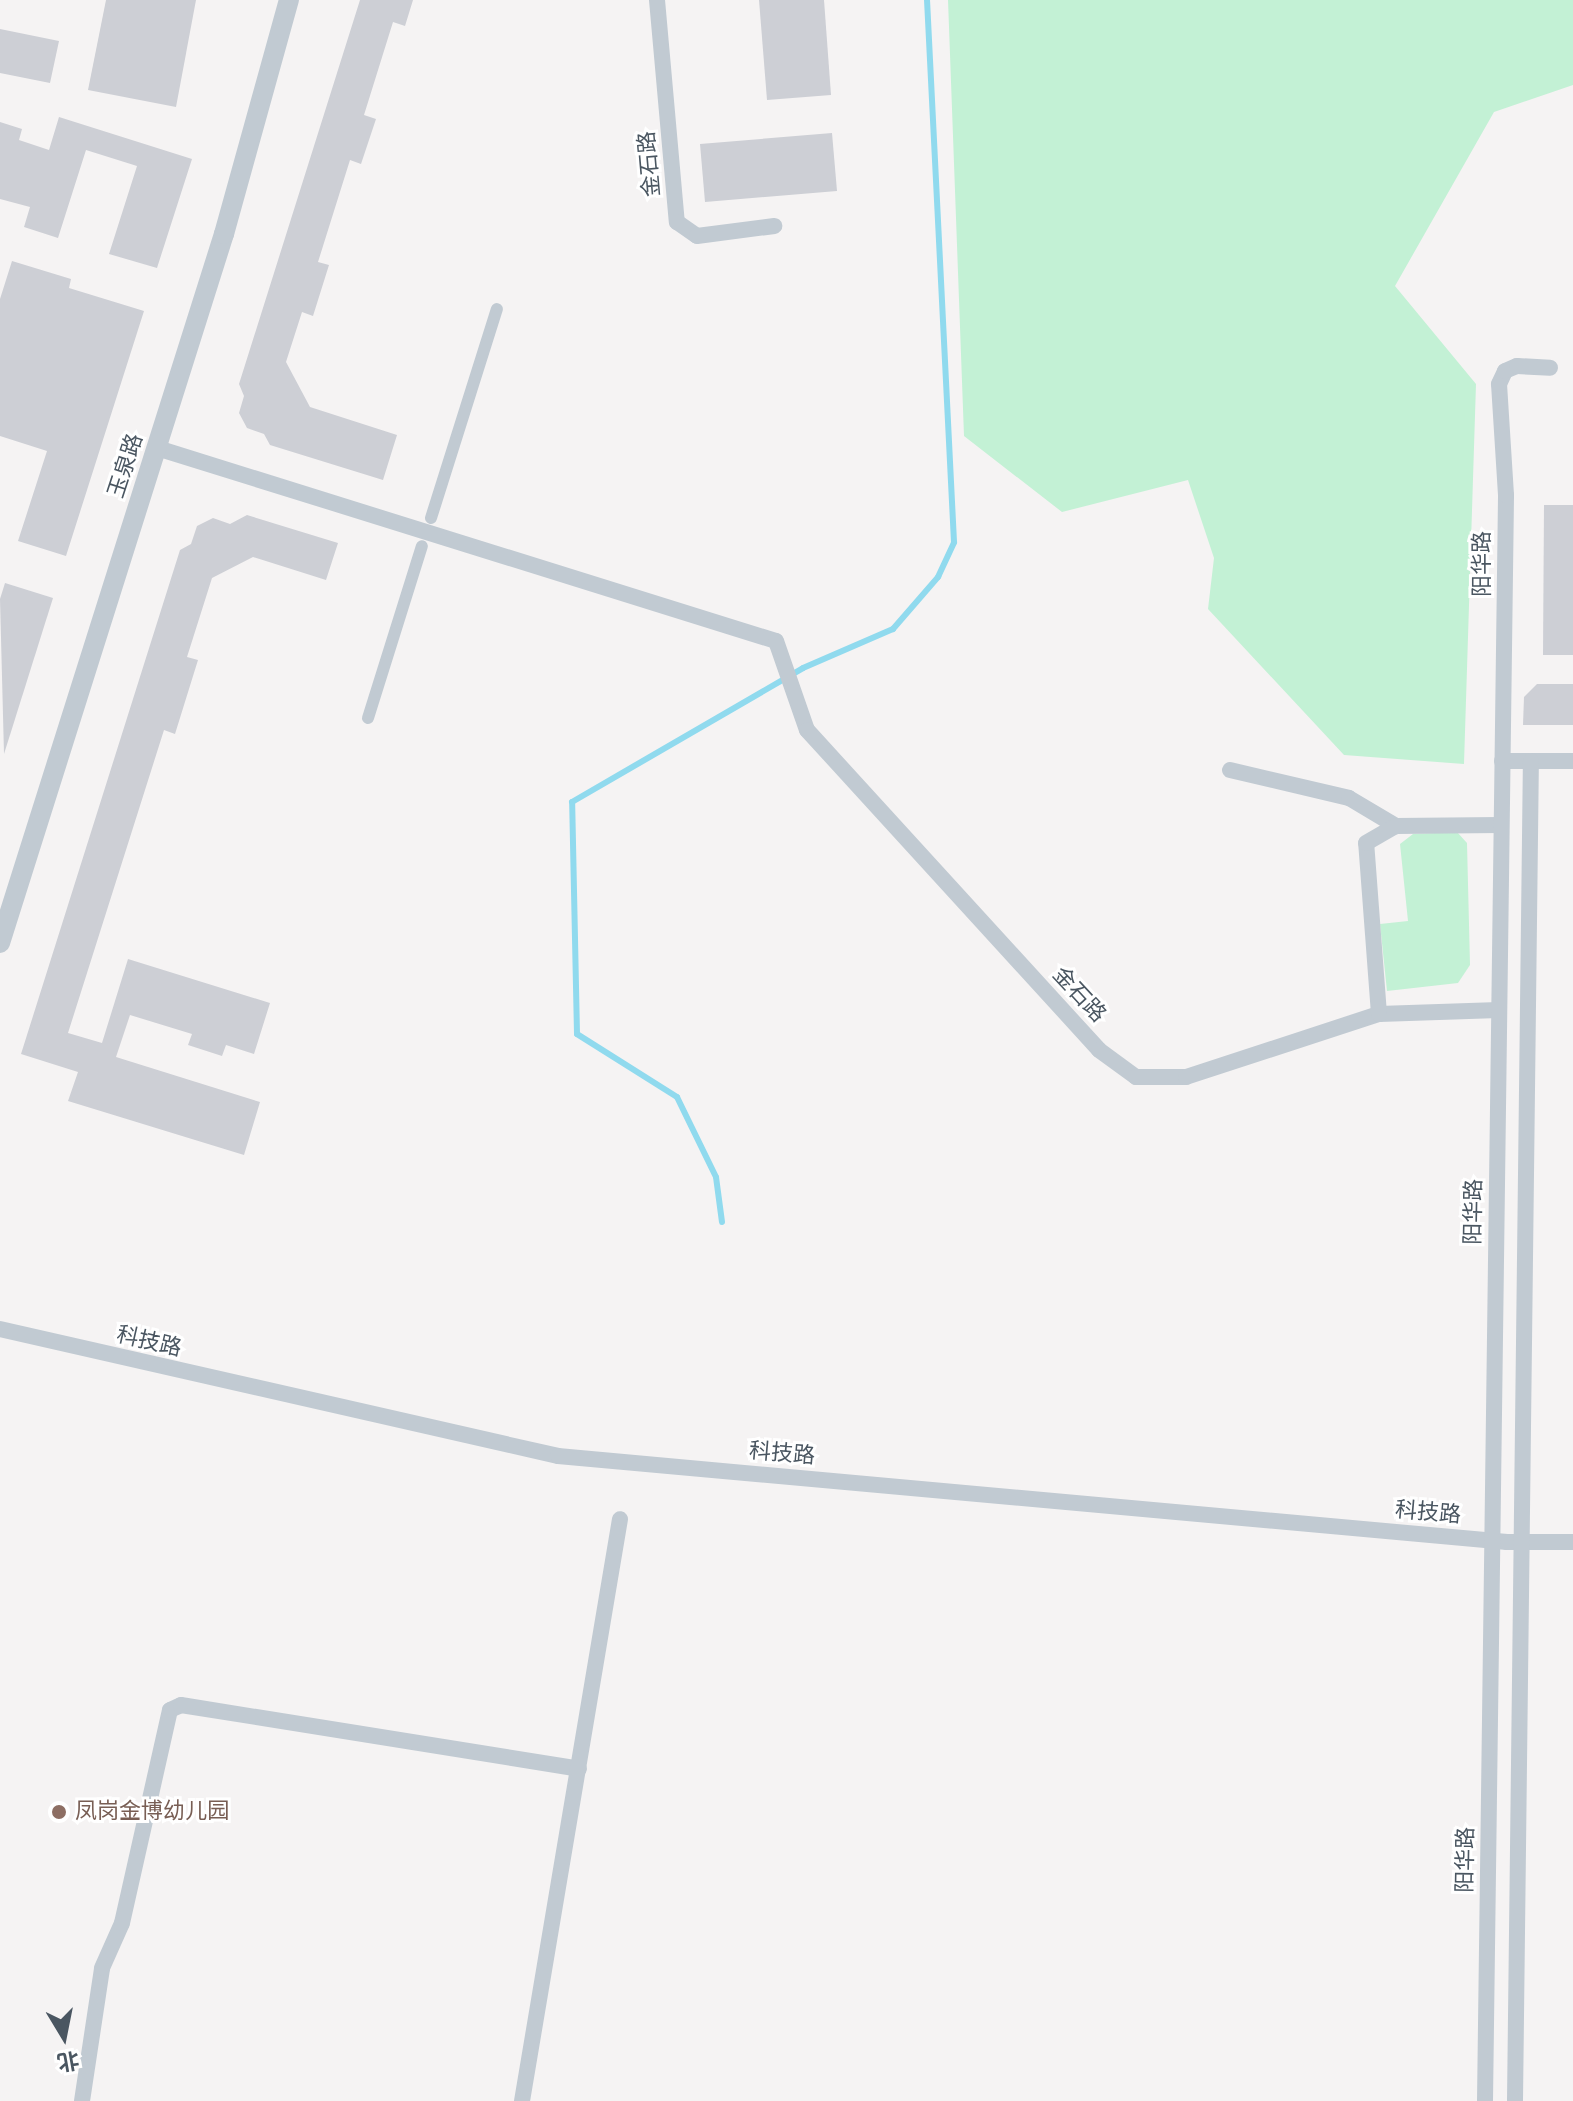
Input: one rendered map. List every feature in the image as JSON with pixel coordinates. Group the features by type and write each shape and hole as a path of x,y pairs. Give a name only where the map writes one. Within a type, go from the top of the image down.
{"street":[{"name":"玉泉路","path":"0,943 251,145 289,0"},
{"name":"金石路","path":"657,0 677,222 697,236 774,226"},
{"path":"431,518 497,309"},
{"name":"阳华路","path":"1485,2101 1506,495 1499,384 1505,371 1517,366 1550,368"},
{"name":"金石路","path":"157,448 776,641 807,730 1116,1066 1136,1077 1186,1077 1379,1014 1499,1010"},
{"path":"368,718 422,546"},
{"path":"1502,761 1573,761"},
{"path":"1515,2101 1531,761"},
{"path":"1230,770 1349,798 1396,826"},
{"path":"1379,1014 1366,843 1396,826 1500,825"},
{"name":"科技路","path":"0,1329 558,1456 1492,1541 1573,1542"},
{"path":"522,2101 620,1519"},
{"path":"82,2101 102,1968 122,1923 170,1710 181,1705 579,1769"}],"green space":[{"path":"948,0 1573,0 1573,85 1494,112 1395,286 1476,384 1464,764 1344,755 1208,609 1214,558 1188,480 1062,512 964,436"},
{"path":"1457,832 1467,843 1470,965 1458,983 1387,991 1380,924 1408,921 1400,844 1413,834"}],"building":[{"path":"106,0 196,0 176,107 88,90"},
{"path":"360,0 413,0 405,26 393,22 364,115 376,119 361,164 350,160 318,262 329,265 313,316 302,312 286,362 310,407 397,435 383,480 270,445 264,434 247,428 239,413 244,396 239,384"},
{"path":"759,0 824,0 831,95 767,100"},
{"path":"0,29 59,41 50,83 0,73"},
{"path":"59,117 192,159 157,268 109,254 137,166 86,150 58,238 24,227 30,207 0,199 0,122 22,129 19,140 49,150"},
{"path":"832,133 837,191 705,202 700,144"},
{"path":"12,261 71,279 69,288 144,311 66,556 18,541 47,451 0,436 0,299"},
{"path":"1544,505 1573,505 1573,655 1543,655"},
{"path":"247,515 338,543 326,580 253,557 212,578 187,657 198,660 175,734 164,730 68,1033 102,1043 128,959 270,1003 254,1054 226,1045 222,1056 188,1045 192,1034 130,1015 116,1057 260,1102 244,1155 68,1101 78,1072 21,1054 180,550 191,544 197,526 213,518 230,524"},
{"path":"5,583 53,598 4,754 0,599"},
{"path":"1537,684 1573,684 1573,725 1523,725 1524,697"}],"waterway":[{"path":"722,1222 716,1177 677,1097 577,1034 572,802 803,668 893,629 938,577 954,542 927,0"}],"place":[{"name":"凤岗金博幼儿园","path":"59,1812"}]}
